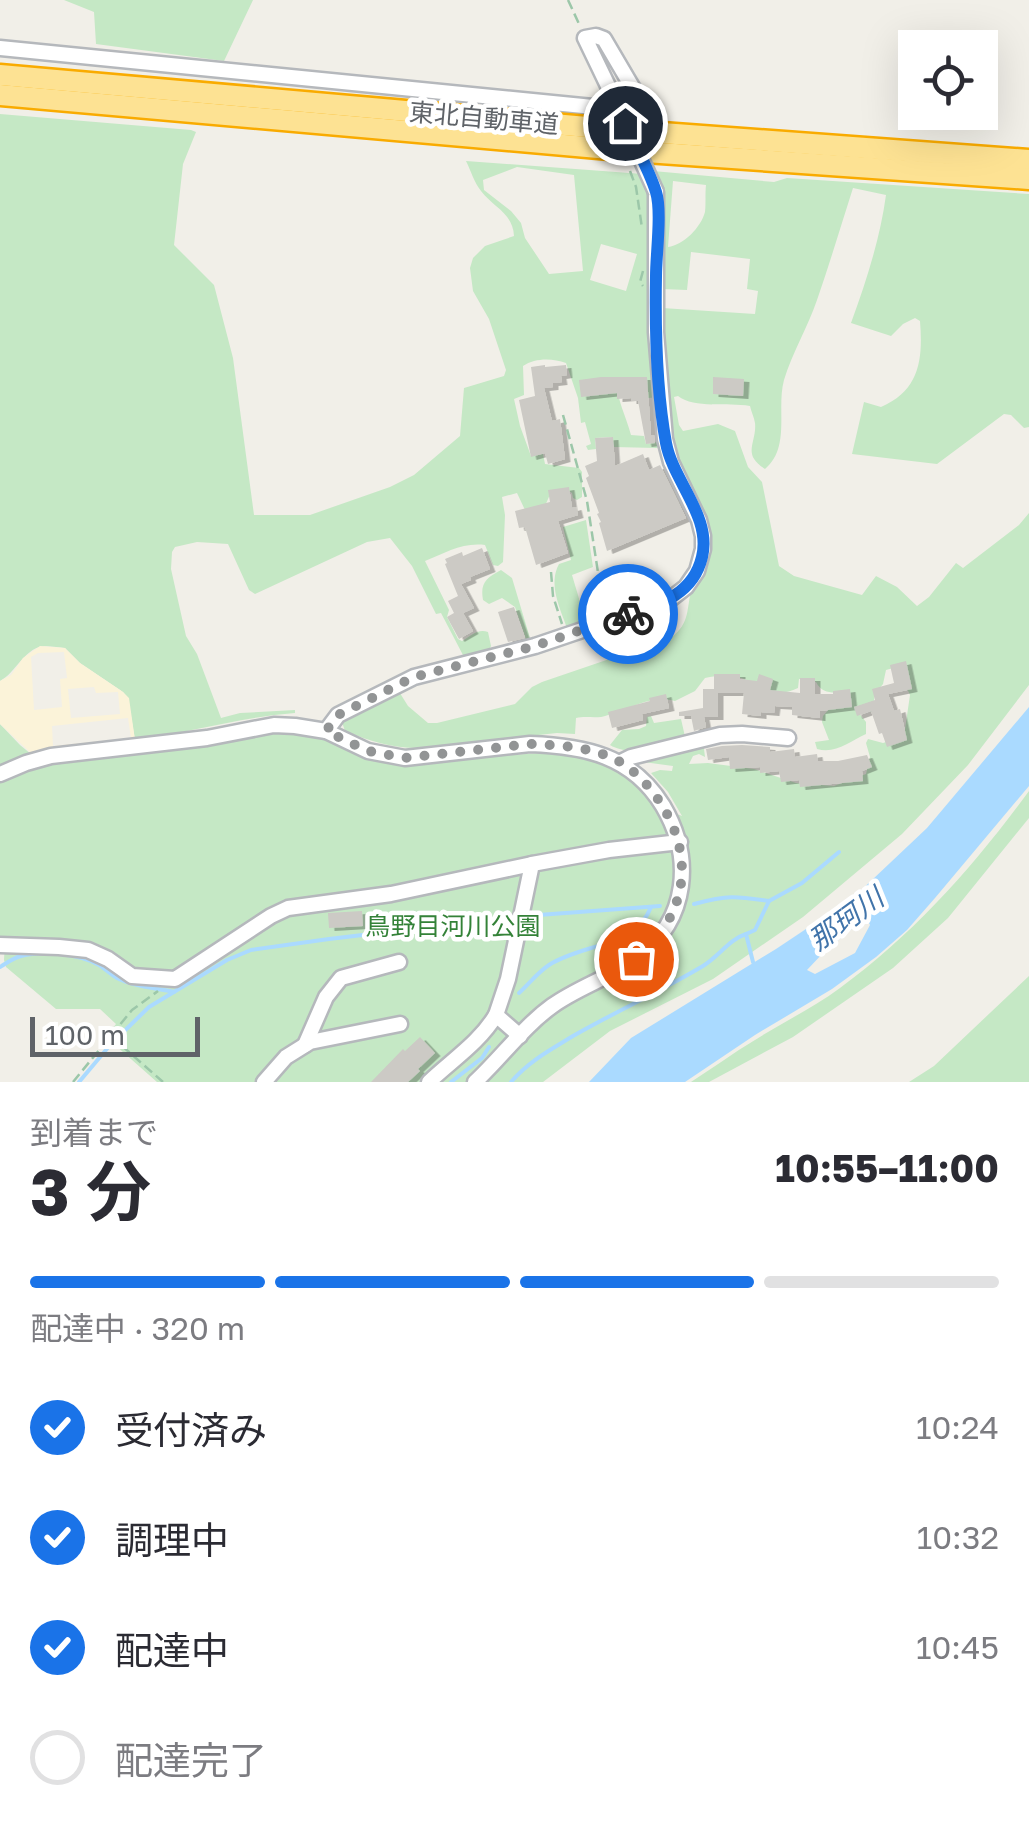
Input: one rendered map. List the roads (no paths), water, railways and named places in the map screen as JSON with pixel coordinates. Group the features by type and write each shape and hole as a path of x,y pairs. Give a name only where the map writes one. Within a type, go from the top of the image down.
{"highway":[{"name":"東北自動車道","path":"0,75 621,130 1029,160"},
{"name":"東北自動車道","path":"0,94 632,151 1029,179"}],"street":[{"path":"0,48 577,106 633,111 640,108 641,102 604,39 585,38 609,88 656,192 656,332 665,438 671,462 703,536 697,572 668,601 518,651 414,677 338,715 326,731"},
{"path":"0,774 51,756 274,726 326,731 384,756 405,758 530,744 600,754 621,762 657,797 672,821 680,842 682,866 677,906 651,946 636,959 554,1005 475,1082"},
{"path":"621,762 720,735 788,738"},
{"path":"0,946 88,950 132,976 176,979 288,908 391,894 609,850 680,842"},
{"path":"429,1082 472,1046 496,1015 508,980 532,864"},
{"path":"304,1045 326,997 342,978 399,962"},
{"path":"496,1015 520,1036"},
{"path":"264,1082 286,1057 304,1045 400,1024"}],"water":[{"name":"那珂川","path":"1029,707 1029,786 907,930 876,957 685,1082 589,1082 631,1038 854,897 927,828","holes":["866,917 870,925 855,953 815,974 807,970"]}],"waterway":[{"path":"753,962 746,934 755,930 769,901 802,883 839,852"},
{"path":"694,904 731,897 769,901"},
{"path":"525,916 660,906"},
{"path":"519,993 549,965 633,930 651,907"},
{"path":"79,1082 149,1007 251,950 515,917"},
{"path":"511,1082 548,1051 703,966 746,934"},
{"path":"0,967 21,956 61,954 91,961 125,982 174,992"},
{"path":"451,1082 482,1058 489,1047"}],"park label":[{"name":"鳥野目河川公園","path":"453,926"}]}
